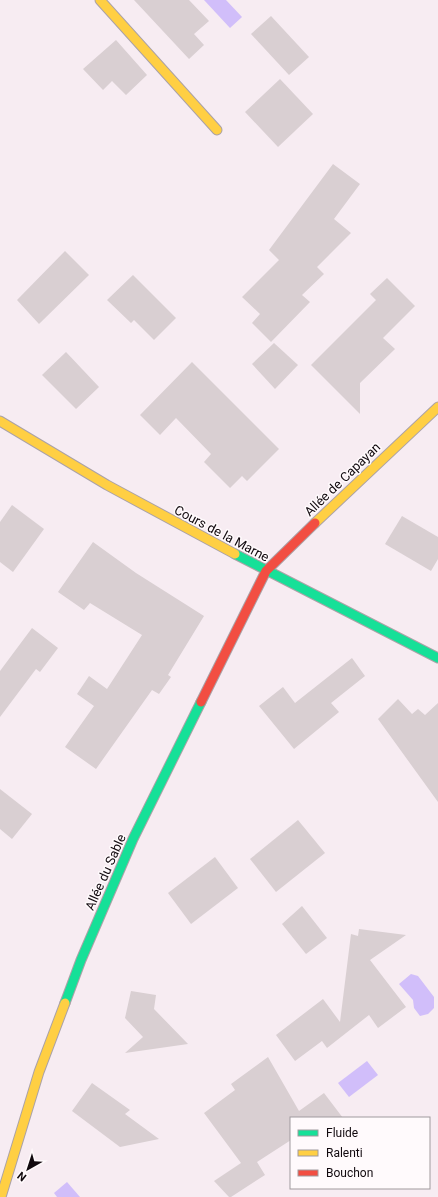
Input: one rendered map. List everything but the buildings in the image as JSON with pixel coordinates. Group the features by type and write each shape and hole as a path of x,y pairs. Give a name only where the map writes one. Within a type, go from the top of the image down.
{"street":[{"path":"100,0 217,130"},
{"name":"Allée de Capayan","path":"266,571 438,407"},
{"name":"Cours de la Marne","path":"0,421 120,493 266,571 438,658"},
{"name":"Allée du Sable","path":"1,1197 38,1072 81,960 133,839 266,571"}],"shaded area":[{"path":"204,0 226,0 242,17 230,28"},
{"path":"411,974 418,976 434,997 434,1008 428,1014 420,1016 414,1008 413,1000 399,984"},
{"path":"367,1061 378,1075 349,1097 338,1083"},
{"path":"67,1182 80,1197 57,1197 54,1193"}],"traffic: fast":[{"path":"235,554 438,658"},
{"path":"65,1003 81,960 133,839 201,702"}],"traffic: slow":[{"path":"100,0 217,130"},
{"path":"315,523 438,407"},
{"path":"0,421 107,485 235,554"},
{"path":"1,1197 39,1072 65,1003"}],"traffic: jam":[{"path":"201,702 266,571 315,523"}]}
